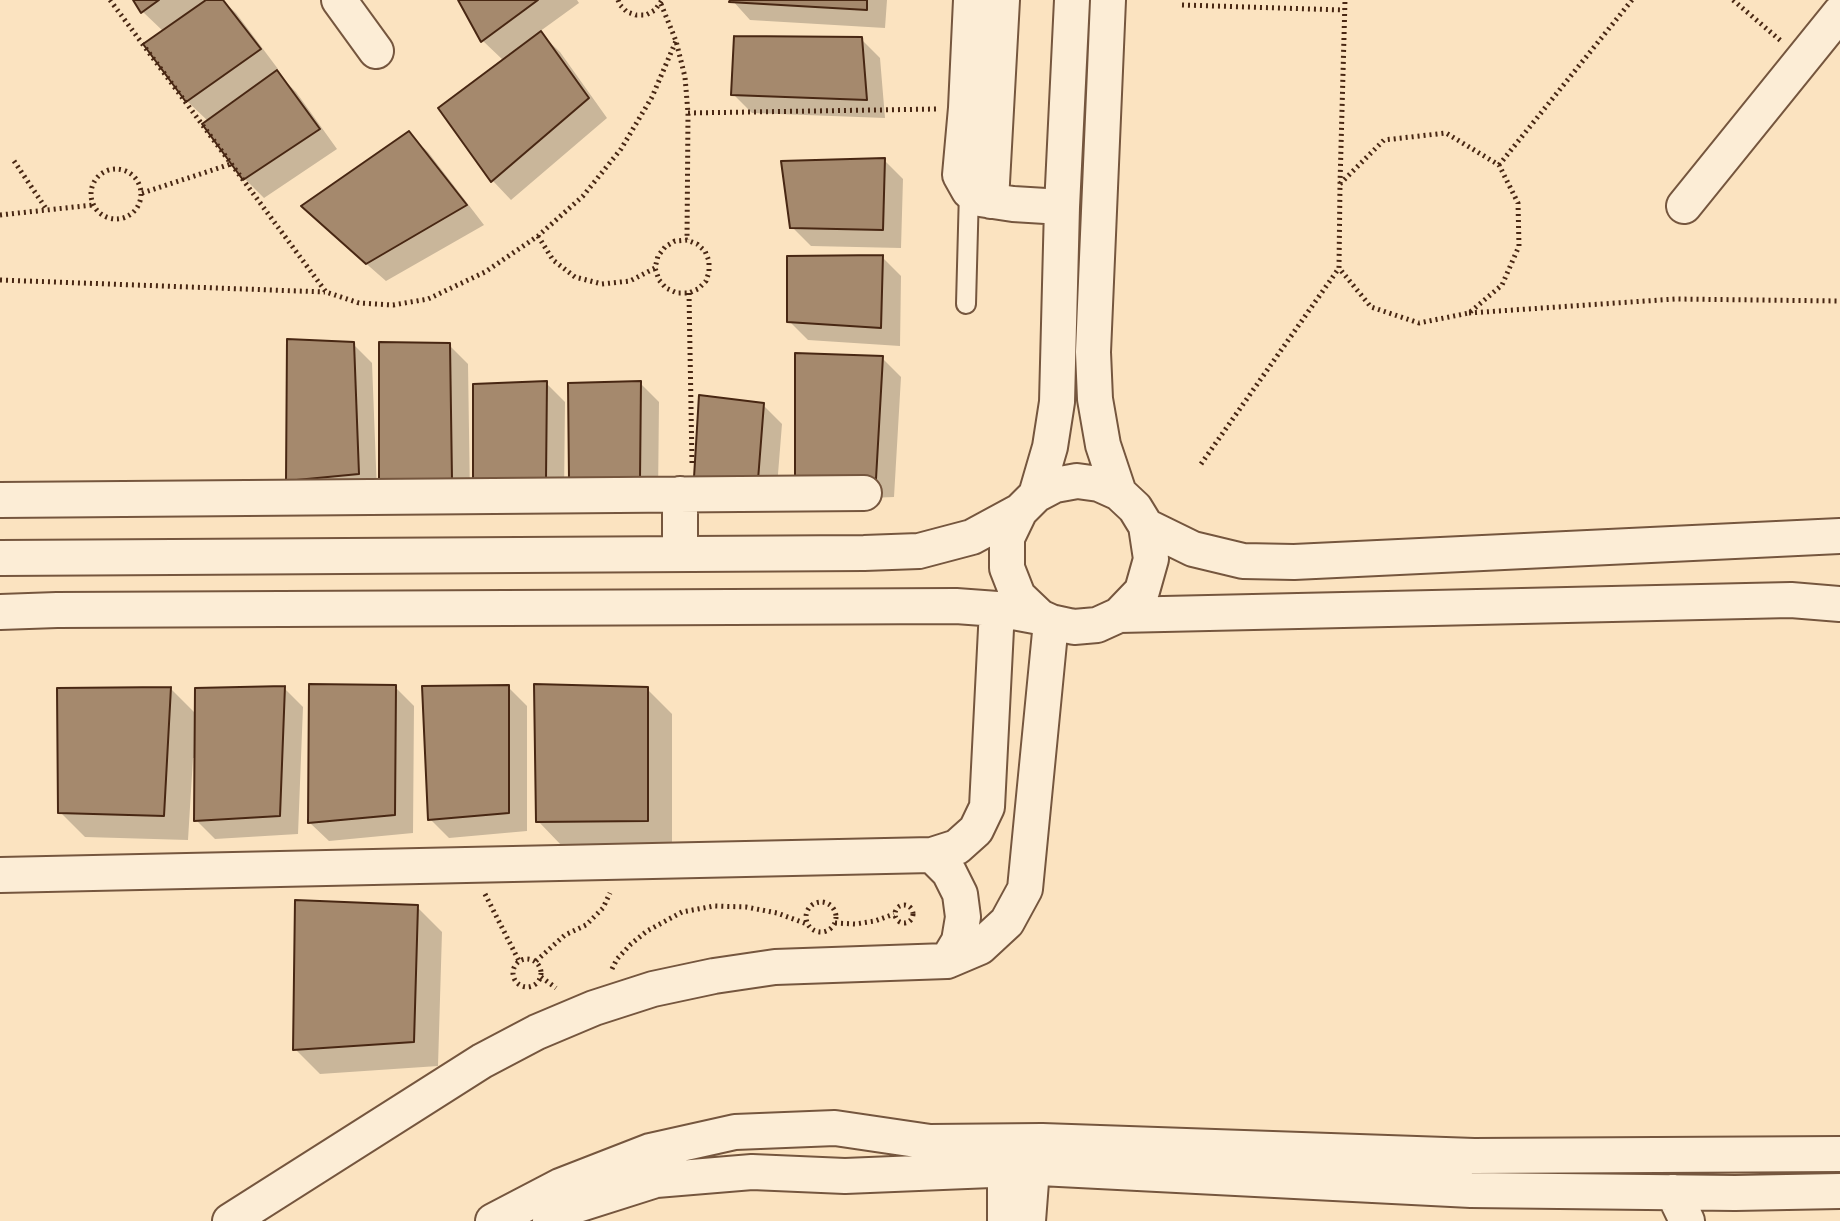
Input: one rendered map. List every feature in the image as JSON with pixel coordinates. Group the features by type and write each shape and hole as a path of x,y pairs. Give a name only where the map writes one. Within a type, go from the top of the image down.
{"street":[{"path":"339,0 376,51"},
{"path":"971,0 960,175 980,196 1062,207"},
{"path":"980,196 1002,0"},
{"path":"1045,619 1018,596 1007,568 1007,538 1028,503 1050,447 1057,402 1072,0"},
{"path":"1108,0 1093,352 1095,399 1103,445 1119,493"},
{"path":"1684,206 1840,13"},
{"path":"0,558 919,551 972,537 1055,485 1077,481 1099,484 1119,493 1135,508 1146,526 1151,559 1142,591 1119,615 1097,625 1074,627 997,609 956,606 0,612"},
{"path":"0,500 864,493"},
{"path":"680,554 686,494"},
{"path":"1146,526 1193,549 1243,561 1294,562 1840,536"},
{"path":"1119,615 1776,600 1840,604"},
{"path":"0,875 932,855 957,847 976,830 987,807 997,609"},
{"path":"230,1221 482,1061 537,1032 594,1008 653,989 714,976 775,967 947,961 980,947 1007,922 1025,889 1041,723 1045,619"},
{"path":"992,723 1041,723"},
{"path":"932,855 949,872 960,894 963,917 959,941 947,961"},
{"path":"493,1221 560,1186 650,1151 735,1132 835,1128 930,1142 1003,1163 1042,1141 1474,1156 1840,1154"},
{"path":"1003,1163 1005,1221"},
{"path":"1003,1163 1028,1221"},
{"path":"550,1221 574,1206 656,1180 752,1172 845,1176 1003,1163 1471,1190 1680,1207 1750,1193 1840,1191"},
{"path":"1726,1221 1750,1193"}],"lane":[{"path":"966,304 980,196"}],"path":[{"path":"110,0 326,292"},
{"path":"618,0 627,12 636,15 646,15 662,2 676,41 685,77 688,113 687,240"},
{"path":"1201,464 1339,268 1345,0"},
{"path":"1499,165 1632,0"},
{"path":"1733,0 1803,59"},
{"path":"1182,5 1344,10"},
{"path":"0,280 326,292 359,303 382,305 428,299 485,272 538,236 583,196 621,149 652,97 676,41"},
{"path":"688,113 966,108"},
{"path":"1340,184 1384,140 1446,133 1499,165 1518,203 1519,246 1502,285 1469,313"},
{"path":"14,161 48,210"},
{"path":"142,193 231,164"},
{"path":"115,169 133,175 142,193 135,212 117,220 98,213 91,195 97,177 115,169"},
{"path":"0,215 93,205"},
{"path":"538,236 553,260 575,277 589,281 602,284 630,281 655,268"},
{"path":"687,240 705,251 709,272 698,289 677,293 666,288 655,268 658,256 665,247 675,241 687,240"},
{"path":"1339,268 1371,307 1419,323 1469,313 1675,299 1840,301"},
{"path":"686,494 689,293"},
{"path":"536,961 565,935 586,925 603,908 613,887 618,862"},
{"path":"470,865 519,961"},
{"path":"610,973 617,959 631,944 655,925 682,912 714,906 746,907 777,913 820,932 828,930 835,923 835,910 822,901 815,903 809,908 807,924"},
{"path":"835,923 875,921 894,914"},
{"path":"519,961 536,961 541,977 535,985 527,987 518,984 513,977 513,968 519,961"},
{"path":"541,977 553,987 568,992"}],"building":[{"path":"133,0 159,0 141,13"},
{"path":"206,0 223,0 261,49 186,102 143,44"},
{"path":"458,0 538,0 481,42"},
{"path":"867,0 867,10 729,2"},
{"path":"541,31 589,98 491,182 438,108"},
{"path":"734,36 862,37 867,100 731,95"},
{"path":"277,70 320,129 243,180 202,124"},
{"path":"409,131 467,205 366,264 301,206"},
{"path":"885,158 883,230 790,228 781,161"},
{"path":"883,255 881,328 787,322 787,256"},
{"path":"287,339 354,342 359,474 286,481"},
{"path":"379,342 450,343 452,480 379,479"},
{"path":"795,353 883,356 876,479 795,482"},
{"path":"547,381 546,479 473,484 473,384"},
{"path":"641,381 640,479 569,480 568,383"},
{"path":"699,395 764,403 758,480 693,494"},
{"path":"309,684 396,685 395,815 308,823"},
{"path":"534,684 648,687 648,821 536,822"},
{"path":"509,685 509,813 428,820 422,686"},
{"path":"285,686 280,816 194,821 195,688"},
{"path":"171,687 164,816 58,813 57,688"},
{"path":"295,900 418,905 414,1042 293,1050"}]}
